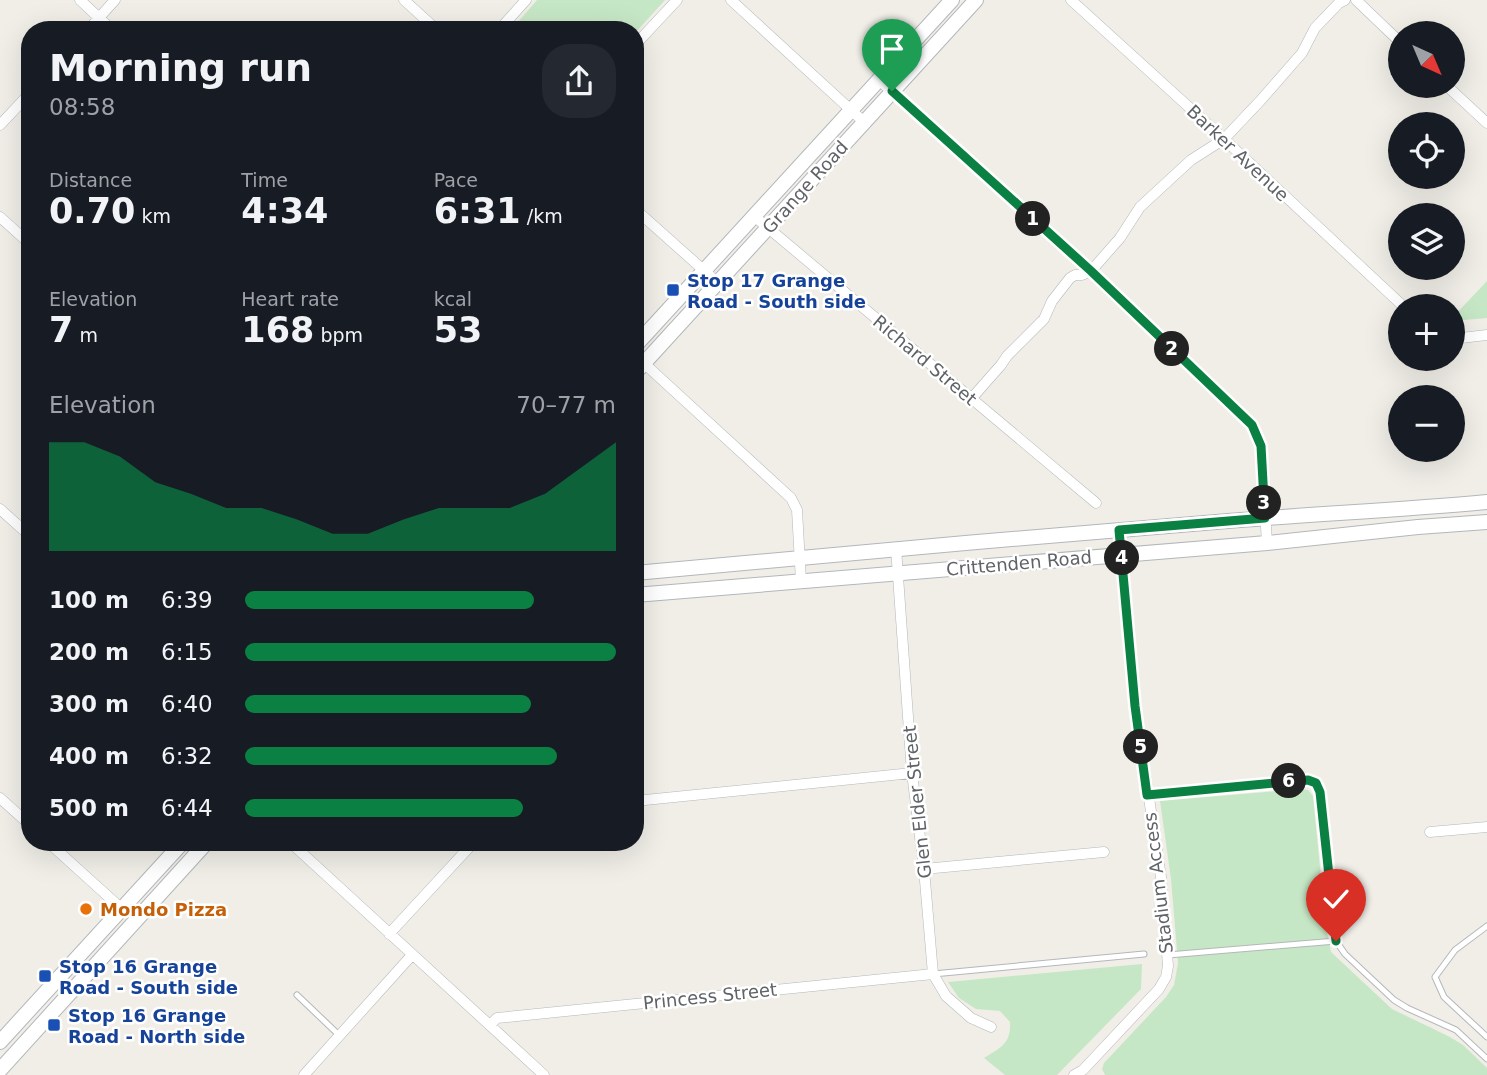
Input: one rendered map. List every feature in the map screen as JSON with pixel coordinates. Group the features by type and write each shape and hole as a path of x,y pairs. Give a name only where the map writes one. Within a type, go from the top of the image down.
{"main road":[{"name":"Grange Road","path":"644,336 952,0"},
{"name":"Grange Road","path":"644,358 718,283 976,0"},
{"name":"Crittenden Road","path":"644,572 896,548 1487,502"},
{"name":"Crittenden Road","path":"644,594 1267,543 1487,522"},
{"path":"0,1042 175,851"},
{"path":"0,1070 199,851"}],"street":[{"path":"80,0 102,21"},
{"path":"96,21 115,0"},
{"path":"404,0 427,21"},
{"path":"507,21 526,0"},
{"path":"644,36 677,0"},
{"path":"731,0 864,122"},
{"name":"Barker Avenue","path":"1071,0 1390,294"},
{"path":"971,398 1044,319 1052,301 1070,278 1091,271 1120,238 1140,207 1191,160 1224,139 1302,53 1315,28 1345,0"},
{"path":"1356,0 1388,31"},
{"path":"879,80 1091,271 1252,425 1261,446 1267,543"},
{"path":"1460,98 1487,123"},
{"path":"0,125 21,103"},
{"name":"Richard Street","path":"754,216 1096,503"},
{"path":"0,217 21,236"},
{"path":"644,217 718,283"},
{"path":"1465,338 1487,335"},
{"path":"644,369 792,498 797,510 801,581"},
{"path":"0,509 21,528"},
{"name":"Stadium Access","path":"1082,1073 1159,989 1166,977 1168,956 1161,877 1135,706 1119,530"},
{"name":"Glen Elder Street","path":"896,548 912,773 925,869 933,974"},
{"path":"644,801 912,773"},
{"path":"0,798 21,817"},
{"path":"1430,832 1487,827"},
{"path":"58,851 122,909"},
{"path":"300,851 544,1075"},
{"path":"389,934 466,851"},
{"path":"925,869 1104,852"},
{"path":"304,1075 412,956"},
{"path":"933,974 946,996 962,1011 991,1027"},
{"name":"Princess Street","path":"490,1025 497,1018 933,974"}],"lane":[{"path":"1147,795 1308,780 1316,783 1320,792 1336,941 1345,954 1394,1000 1456,1030 1487,1059"},
{"path":"1487,926 1455,950 1435,977 1444,997 1487,1037"},
{"path":"1168,956 1336,941"},
{"path":"933,974 1144,954"},
{"path":"297,995 340,1036"}],"green space":[{"path":"537,0 665,0 644,23 519,21"},
{"path":"1487,281 1487,318 1465,320 1465,304"},
{"path":"1308,790 1313,796 1326,929 1331,952 1392,1009 1463,1045 1487,1068 1487,1075 1105,1075 1102,1069 1104,1063 1174,985 1178,963 1171,879 1160,801"},
{"path":"1142,964 1141,989 1057,1075 1005,1075 984,1058 1007,1040 1010,1022 1000,1011 976,1009 959,998 948,982"}],"place":[{"name":"Stop 17 Grange Road - South side","path":"673,290"},
{"name":"Mondo Pizza","path":"86,909"},
{"name":"Stop 16 Grange Road - South side","path":"45,976"},
{"name":"Stop 16 Grange Road - North side","path":"54,1025"}],"route":[{"path":"892,91 1091,271 1252,425 1261,446 1265,518 1119,530 1135,706 1147,795 1308,780 1316,783 1320,792 1336,941"}]}
